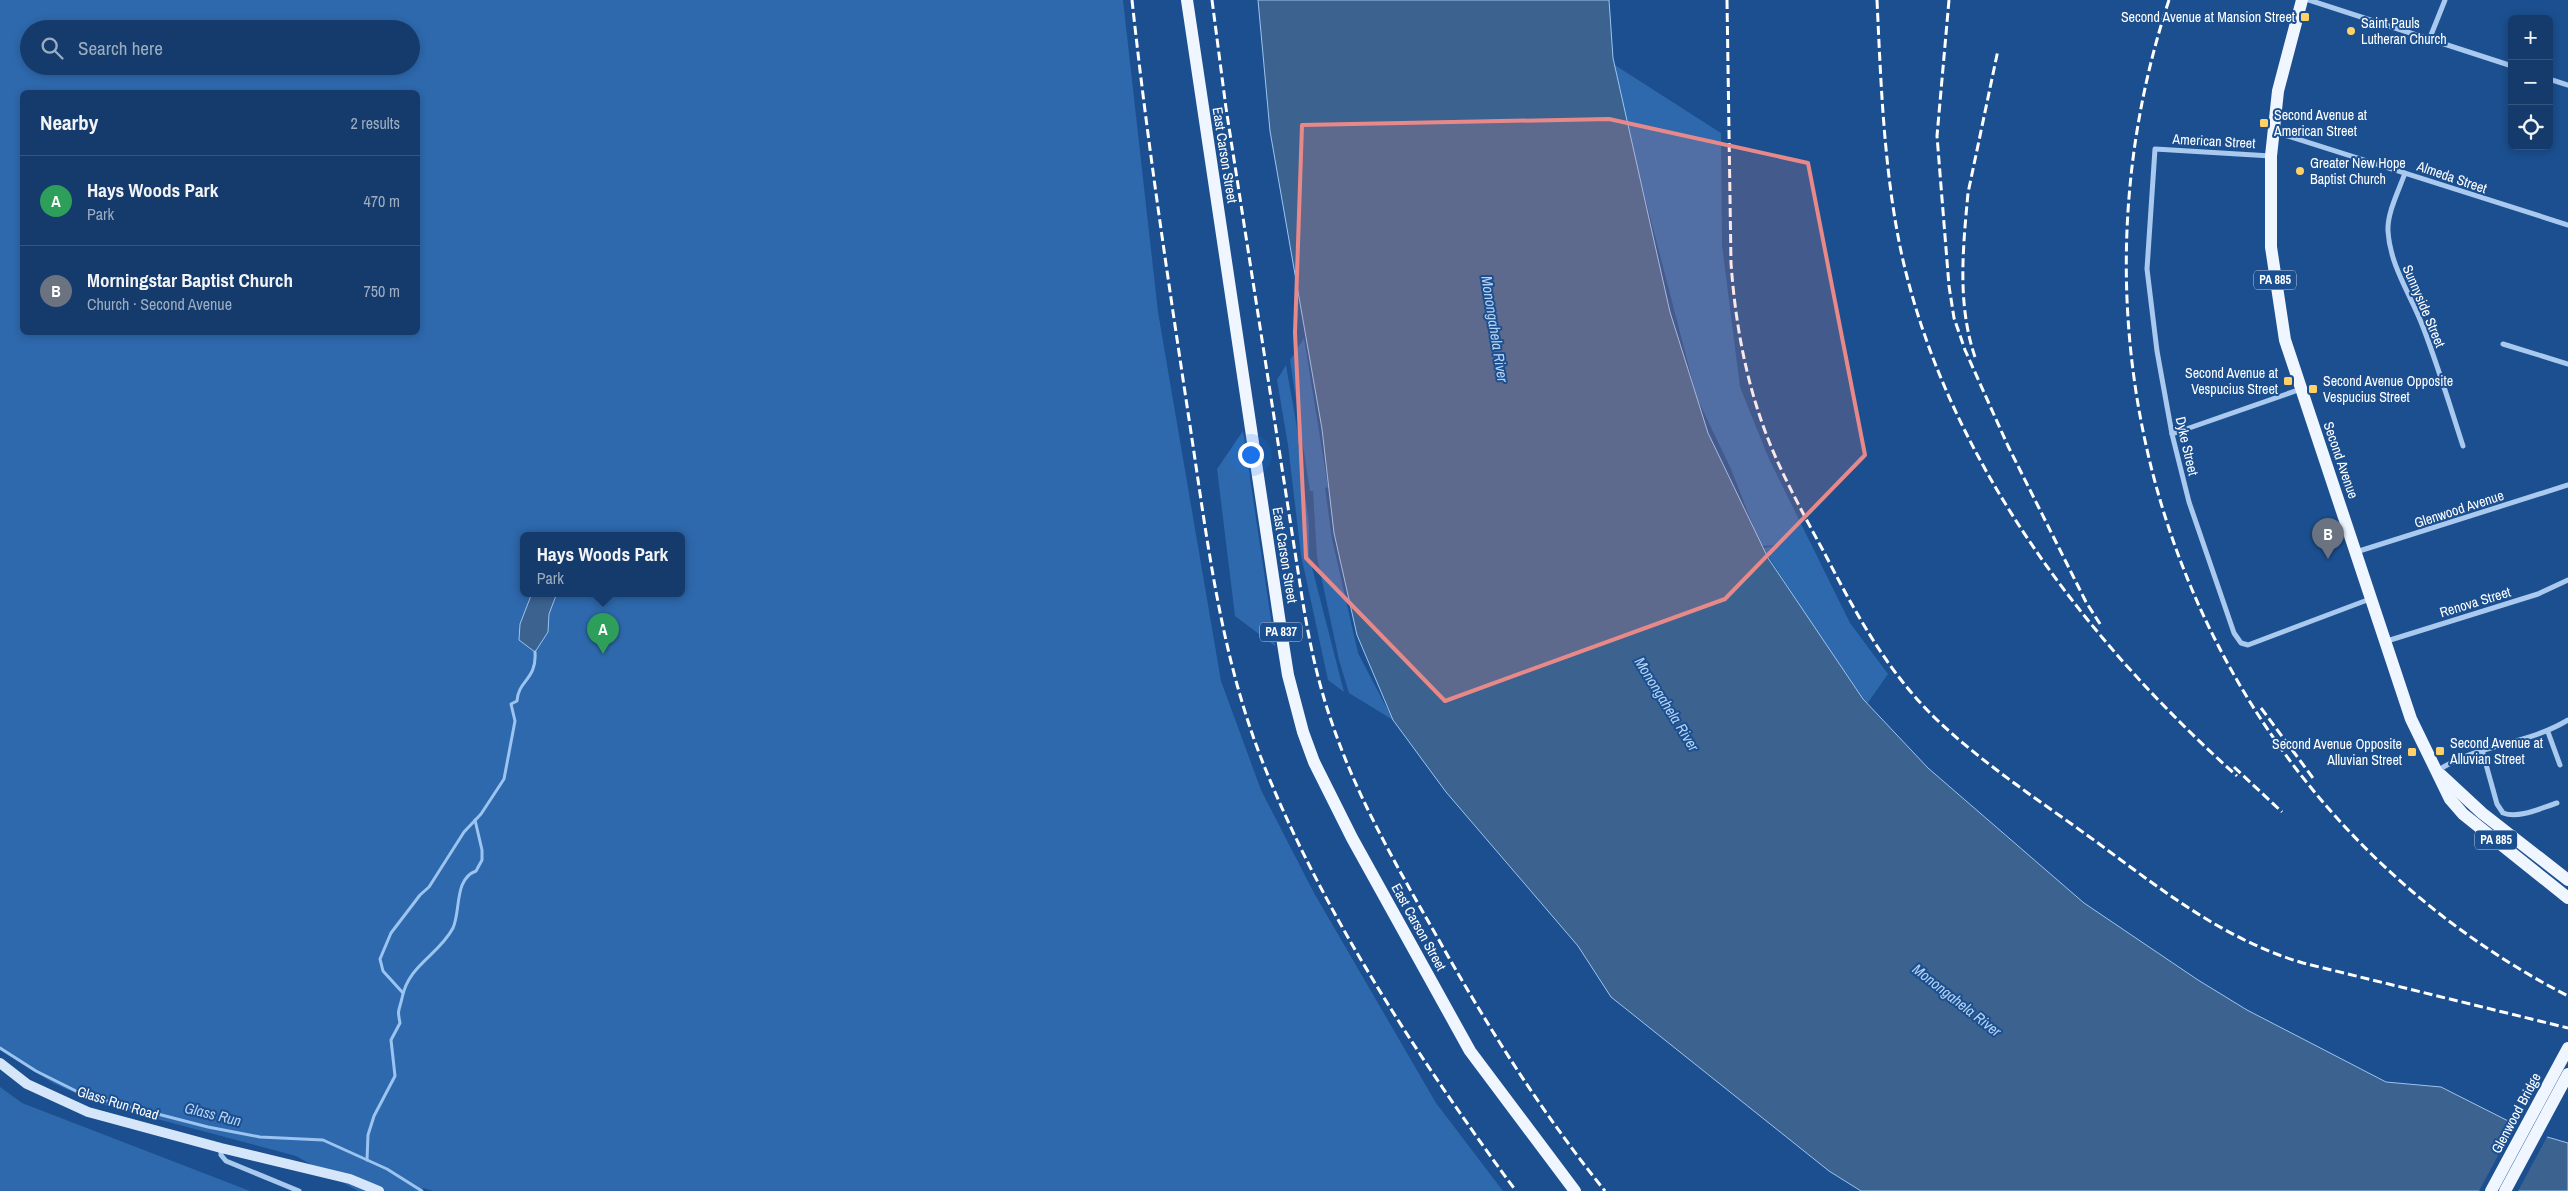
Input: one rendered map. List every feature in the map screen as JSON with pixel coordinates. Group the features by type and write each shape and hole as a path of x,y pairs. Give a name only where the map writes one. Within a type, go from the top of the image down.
{"main road":[{"name":"East Carson Street","path":"1187,0 1283,646 1294,702 1303,732 1314,762 1352,838 1470,1051 1575,1191"},
{"name":"Second Avenue","path":"2302,0 2284,64 2272,131 2270,225 2274,271 2285,340 2411,719 2450,799 2464,814 2568,898"},
{"name":"Second Avenue","path":"2437,771 2482,813 2568,880"},
{"name":"Glenwood Bridge","path":"2491,1191 2568,1048"},
{"name":"Glass Run Road","path":"0,1063 27,1084 88,1112 221,1148 350,1179 379,1191"},
{"name":"Glenwood Bridge","path":"2505,1191 2568,1074"}],"street":[{"path":"2309,0 2508,65"},
{"path":"2429,40 2445,0"},
{"path":"2553,80 2568,85"},
{"name":"Almeda Street","path":"2272,131 2568,225"},
{"name":"American Street","path":"2155,149 2271,156"},
{"name":"Dyke Street","path":"2155,149 2147,269 2157,351 2172,434 2189,502 2234,633 2241,643 2248,645 2370,599"},
{"name":"Sunnyside Street","path":"2405,173 2389,221 2390,247 2394,265 2422,325 2463,446"},
{"path":"2503,344 2568,364"},
{"path":"2172,434 2301,388"},
{"name":"Glenwood Avenue","path":"2356,552 2568,485"},
{"name":"Renova Street","path":"2386,642 2538,594 2568,580"},
{"path":"2437,771 2460,757 2548,732 2568,720"},
{"path":"2548,732 2560,765"},
{"path":"2482,750 2496,804 2503,813 2514,815 2556,803"},
{"path":"221,1148 222,1155 226,1161 299,1191"}],"highlighted area":[{"path":"1609,119 1808,163 1865,455 1725,599 1445,701 1306,558 1295,333 1302,125"}],"shaded area":[{"path":"0,0 1123,0 1158,312 1221,681 1261,790 1314,893 1436,1103 1503,1191 433,1191 423,1188 421,1191 358,1191 296,1156 97,1103 53,1083 0,1050"},
{"path":"1610,62 1721,133 1722,245 1740,387 1769,459 1850,623 1888,674 1867,704 1763,548 1784,545 1761,546 1731,469 1697,398"},
{"path":"1304,338 1328,487 1325,488 1332,539 1358,653 1393,720 1349,693 1339,660 1317,557 1313,491 1310,491 1290,360"},
{"path":"1286,365 1300,445 1298,445 1309,524 1309,556 1344,692 1328,680 1301,555 1288,445 1277,380"},
{"path":"1243,431 1275,646 1235,616 1217,469"},
{"path":"0,1087 22,1103 250,1191 0,1191"}],"water":[{"name":"Monongahela River","path":"1258,0 1609,0 1613,58 1670,312 1708,433 1768,558 1863,699 1928,768 2084,903 2198,980 2247,1010 2386,1082 2441,1087 2530,1132 2568,1143 2568,1191 1861,1191 1829,1171 1611,997 1578,946 1446,792 1393,720 1357,635 1334,533 1322,429 1270,131"},
{"path":"530,597 555,597 549,614 548,632 535,652 519,640 520,624"}],"pier":[{"path":"2516,1122 2548,1135 2518,1191 2479,1191"}],"waterway":[{"path":"403,993 383,971 380,959 391,933 420,895 429,887 464,832 481,814 504,779 515,721 511,704 517,701 518,694 533,669 535,652"},
{"path":"367,1160 368,1135 374,1116 395,1076 391,1040 400,1023 399,1010 406,986 417,968 447,938 453,928 464,881 476,871 482,860 482,850 475,820"},
{"name":"Glass Run","path":"0,1048 36,1071 84,1095 208,1127 260,1137 323,1140 387,1169 422,1191"}],"railway":[{"path":"1132,0 1158,210 1209,552 1226,640 1250,726 1265,768 1289,824 1316,879 1346,933 1377,987 1411,1040 1480,1142 1516,1191"},
{"path":"1212,0 1226,108 1302,597 1315,662 1328,710 1355,782 1395,863 1517,1070 1605,1191"},
{"path":"1727,0 1731,263 1738,327 1752,390 1771,447 1801,510 1861,620 1902,681 1935,718 1973,752 2146,879 2221,928 2274,953 2303,963 2568,1028"},
{"path":"1877,0 1884,129 1896,225 1902,256 1923,331 1952,404 1988,474 2029,541 2076,605 2127,666 2181,723 2237,776"},
{"path":"1949,0 1937,136 1949,286 1954,318 1965,350 2008,446 2086,602 2102,627"},
{"path":"2169,0 2135,145 2127,291 2144,435 2185,572 2249,700 2335,815 2441,915 2568,996"},
{"path":"1975,357 1969,337 1964,296 1964,234 1968,193 1998,50"},
{"path":"2261,708 2313,778"},
{"path":"2234,767 2282,812"}],"place":[{"name":"Second Avenue at Mansion Street","path":"2305,17"},
{"name":"Saint Pauls Lutheran Church","path":"2351,31"},
{"name":"Second Avenue at American Street","path":"2264,123"},
{"name":"Greater New Hope Baptist Church","path":"2300,171"},
{"name":"Second Avenue at Vespucius Street","path":"2288,381"},
{"name":"Second Avenue Opposite Vespucius Street","path":"2313,389"},
{"name":"Morningstar Baptist Church","path":"2328,559"},
{"name":"Hays Woods Park","path":"603,654"},
{"name":"Second Avenue at Alluvian Street","path":"2440,751"},
{"name":"Second Avenue Opposite Alluvian Street","path":"2412,752"}]}
